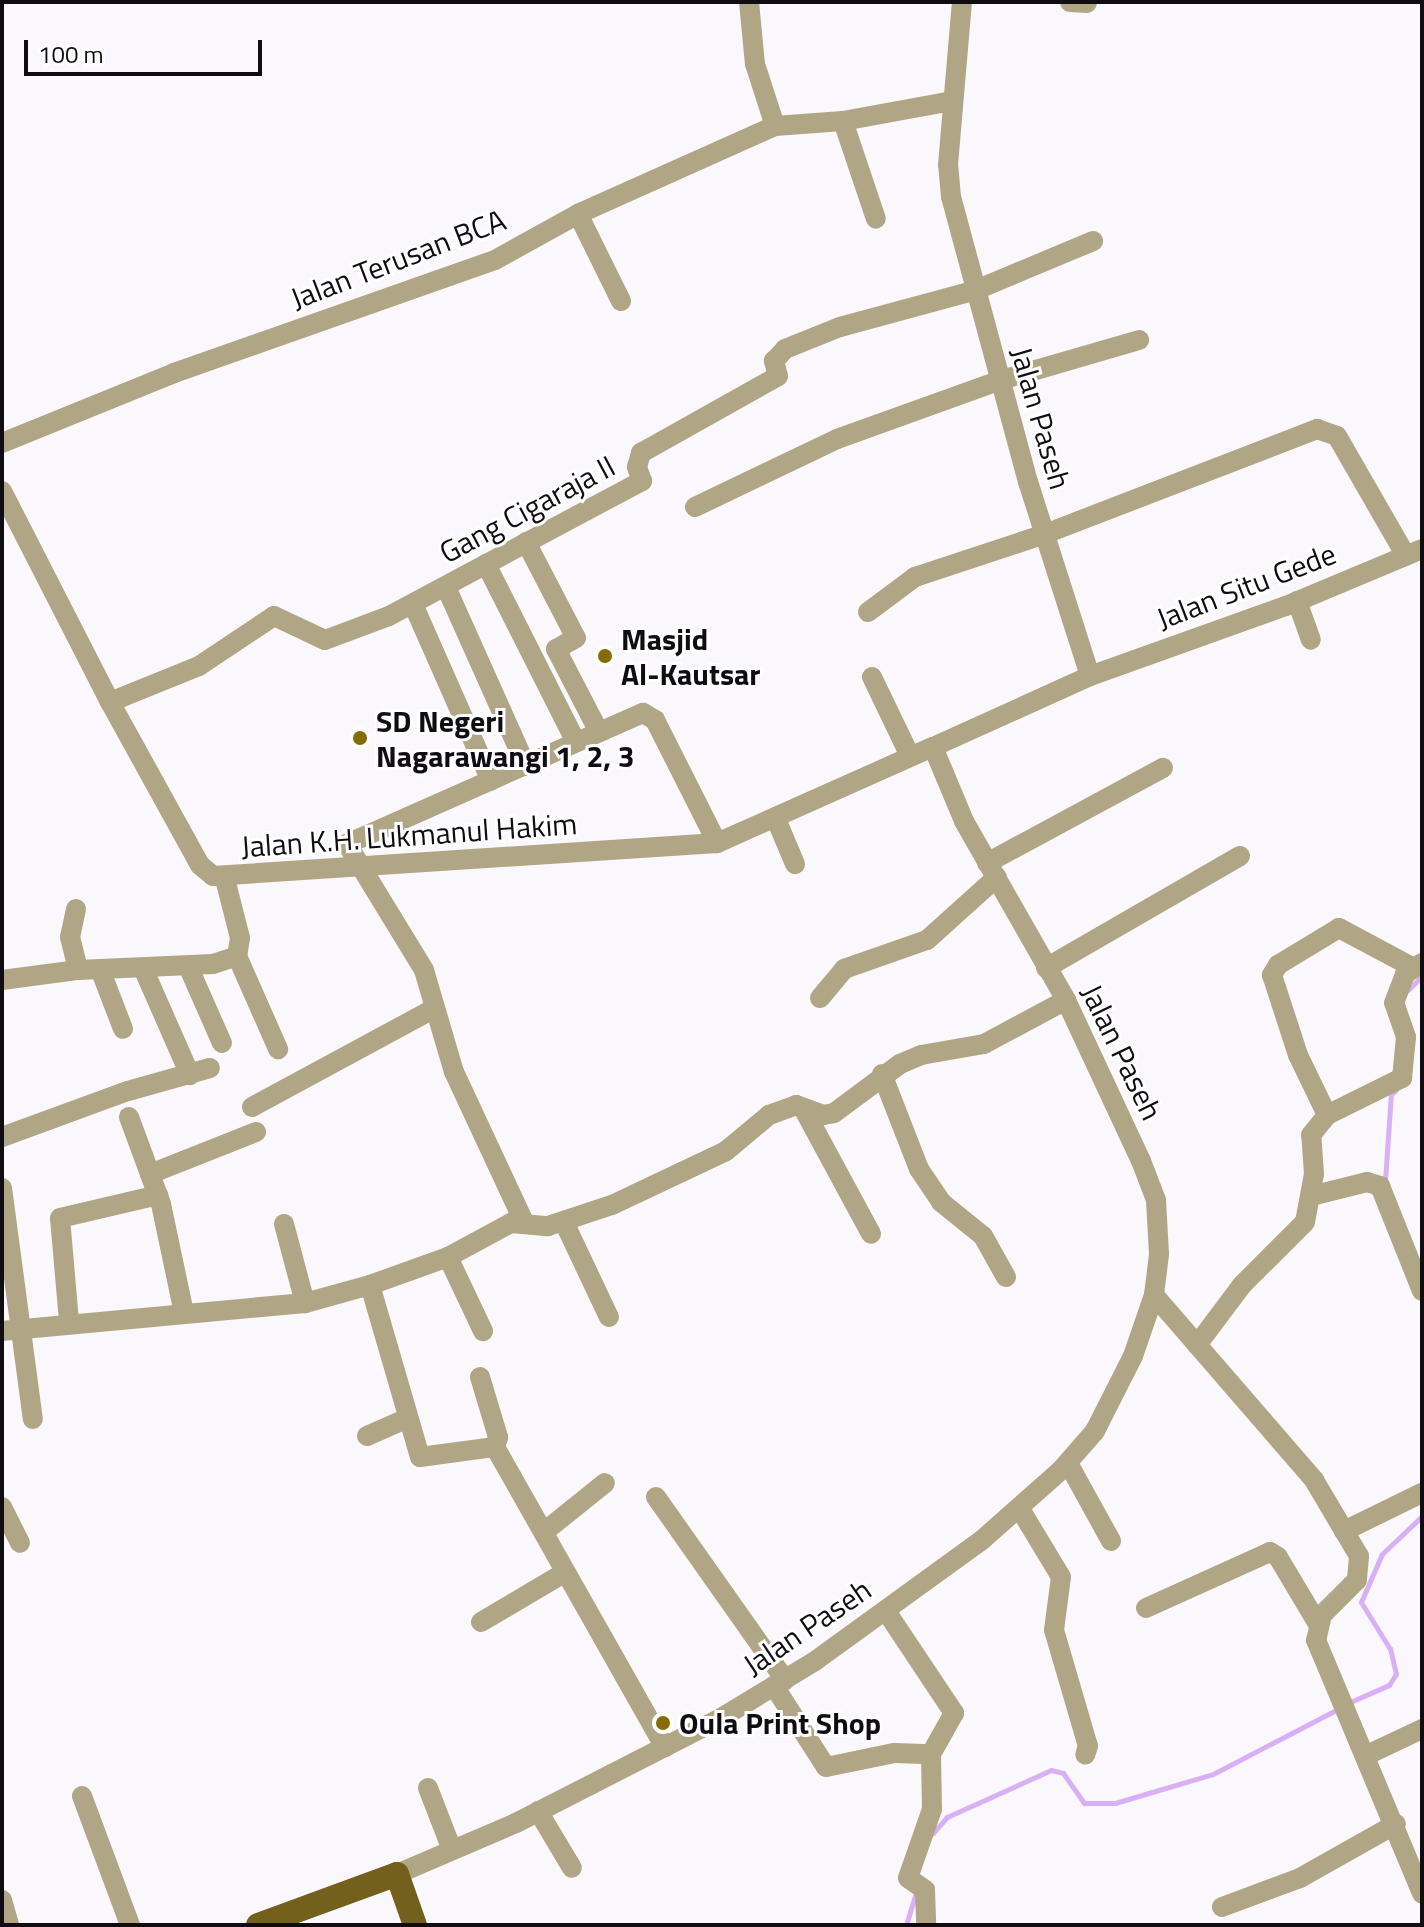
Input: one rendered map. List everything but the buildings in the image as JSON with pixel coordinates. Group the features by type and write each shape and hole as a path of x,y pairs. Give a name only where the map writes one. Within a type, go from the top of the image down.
{"main road":[{"path":"258,1925 397,1874 415,1925"}],"street":[{"path":"749,2 755,64 775,126"},
{"name":"Jalan Paseh","path":"962,2 952,101 951,197 998,381 1090,676"},
{"path":"1070,2 1087,3"},
{"name":"Jalan Terusan BCA","path":"2,443 174,373 495,260 578,214 775,126 843,121 952,101"},
{"path":"843,121 876,219"},
{"path":"578,214 621,301"},
{"path":"976,290 1093,241"},
{"name":"Gang Cigaraja II","path":"110,702 199,666 264,619 287,618 325,640 413,604 642,481 637,467 641,453 778,376 774,361 785,349 840,327 976,290"},
{"path":"695,507 802,452 998,381 1139,340"},
{"path":"868,612 915,577 1045,534 1294,436 1325,430 1337,436 1414,553"},
{"name":"Jalan K.H. Lukmanul Hakim","path":"2,491 110,702 200,865 225,879 717,843 776,819 909,754 933,747"},
{"path":"526,542 576,638 556,649 599,732"},
{"name":"Jalan Situ Gede","path":"1090,676 1297,601 1414,553"},
{"path":"486,564 576,742"},
{"path":"446,587 526,766"},
{"path":"1297,601 1311,640"},
{"path":"413,604 491,781"},
{"path":"933,747 1090,676"},
{"path":"872,677 909,754"},
{"path":"524,1222 454,1072 424,970 347,844 599,732 650,713 717,843"},
{"name":"Jalan Paseh","path":"397,1874 538,1811 665,1747 780,1683 886,1611 1020,1509 1068,1463 1110,1407 1154,1295 1159,1254 1156,1200 1066,1000 992,870 933,747"},
{"path":"820,998 844,969 927,940 992,870 1163,768"},
{"path":"776,819 795,864"},
{"path":"1046,968 1240,856"},
{"path":"225,879 240,938 237,956 278,1049"},
{"path":"76,909 70,937 78,970"},
{"path":"1197,1345 1242,1285 1296,1237 1311,1196 1311,1135 1327,1115 1395,1085 1414,1067 1394,1003 1417,965 1339,928 1278,965 1272,975 1298,1055 1327,1115"},
{"path":"2,980 78,970 188,966 237,956"},
{"path":"188,966 222,1043"},
{"path":"2,1137 128,1091 200,1072 143,968"},
{"path":"100,969 123,1029"},
{"path":"10,1329 69,1321 305,1303 370,1285 448,1257 511,1223 548,1226 564,1222 726,1151 769,1115 803,1108 834,1113 882,1074 921,1055 984,1044 1066,1000"},
{"path":"252,1107 433,1009"},
{"path":"882,1074 919,1169 941,1202 983,1236 1006,1277"},
{"path":"803,1108 871,1234"},
{"path":"129,1117 158,1195 184,1313"},
{"path":"150,1174 256,1132"},
{"path":"1311,1196 1377,1184 1417,1263 1422,1291"},
{"path":"2,1188 10,1329 33,1419"},
{"path":"69,1321 60,1218 158,1195"},
{"path":"564,1222 609,1317"},
{"path":"284,1224 305,1303"},
{"path":"448,1257 483,1331"},
{"path":"370,1285 423,1460 495,1447"},
{"path":"1154,1295 1314,1480 1359,1556 1357,1580 1318,1624 1316,1640 1396,1824 1422,1894"},
{"path":"480,1377 498,1437 495,1447 665,1747"},
{"path":"367,1436 408,1418"},
{"path":"1068,1463 1111,1541"},
{"path":"544,1532 605,1483"},
{"path":"1344,1531 1422,1493"},
{"path":"656,1497 780,1683 826,1767 894,1753 931,1754"},
{"path":"2,1507 20,1543"},
{"path":"1020,1509 1061,1577 1054,1630 1088,1746 1085,1755"},
{"path":"1146,1608 1270,1552 1278,1557 1318,1624"},
{"path":"481,1622 564,1573"},
{"path":"886,1611 954,1713 931,1754 932,1809 908,1878 918,1886 926,1925"},
{"path":"1367,1755 1422,1729"},
{"path":"428,1788 452,1850"},
{"path":"82,1796 130,1925"},
{"path":"538,1811 572,1868"},
{"path":"1222,1907 1300,1878 1396,1824"},
{"path":"2,1900 9,1925"}],"waterway":[{"path":"1408,990 1422,976"},
{"path":"1385,1181 1391,1094 1396,1090"},
{"path":"1348,1703 1389,1685 1396,1674 1390,1649 1361,1602 1382,1554 1422,1516"},
{"path":"933,1833 947,1817 1051,1770 1063,1773 1084,1803 1115,1803 1213,1774 1340,1708"},
{"path":"906,1925 917,1888"}],"place":[{"name":"Masjid Al-Kautsar","path":"605,656"},
{"name":"SD Negeri Nagarawangi 1, 2, 3","path":"360,738"},
{"name":"Oula Print Shop","path":"663,1723"}]}
